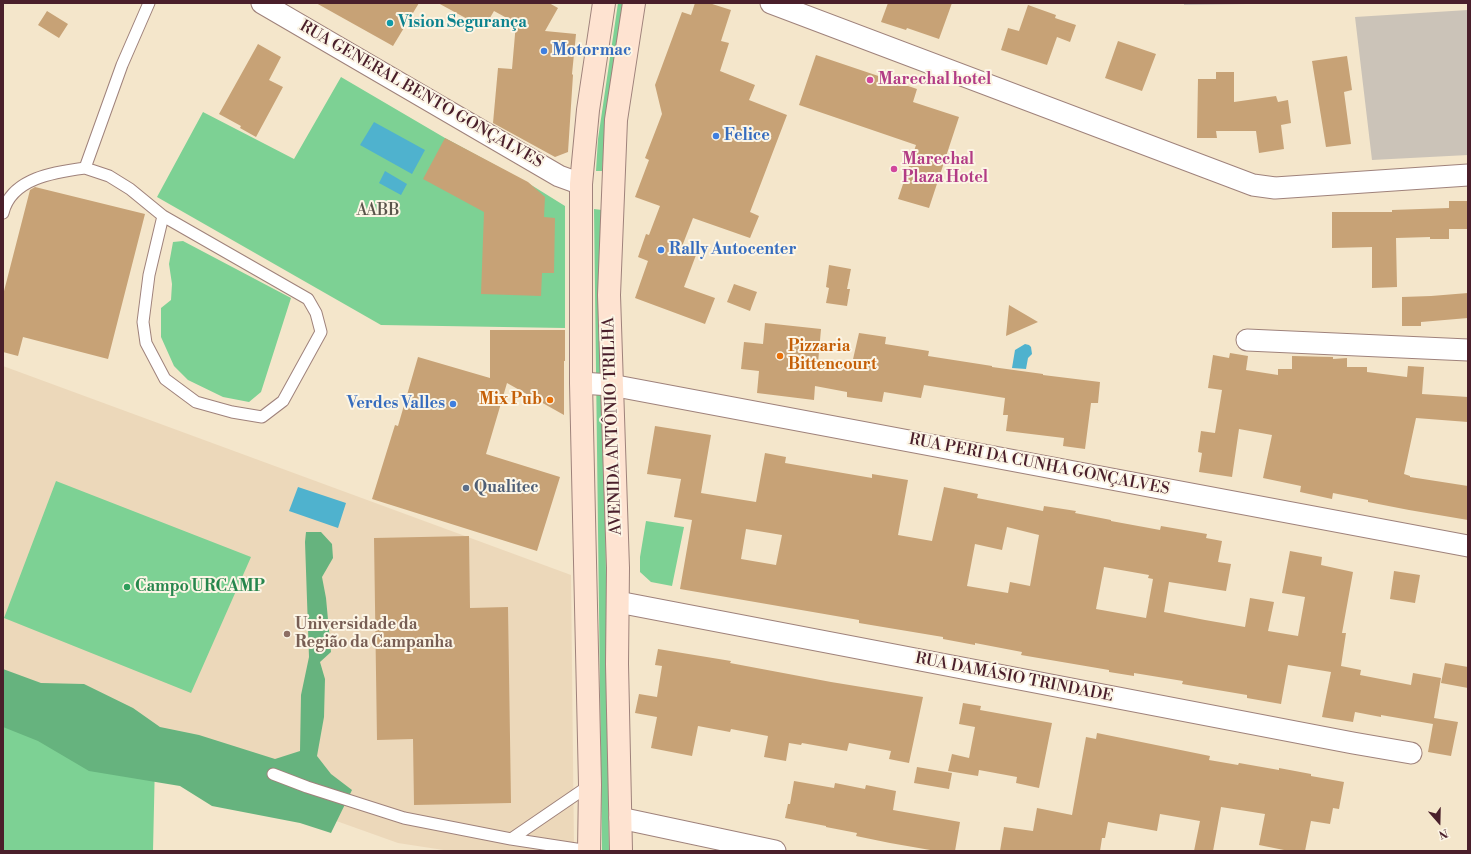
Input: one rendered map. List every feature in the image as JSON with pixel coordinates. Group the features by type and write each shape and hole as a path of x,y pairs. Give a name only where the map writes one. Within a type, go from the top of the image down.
{"main road":[{"name":"AVENIDA ANTÔNIO TRILHA","path":"588,851 590,785 581,384 581,184 588,110 604,3"},
{"name":"AVENIDA ANTÔNIO TRILHA","path":"621,851 618,568 609,295 616,120 634,3"}],"street":[{"name":"RUA GENERAL BENTO GONÇALVES","path":"262,3 560,176 581,184"},
{"path":"771,3 1253,185 1275,188 1468,175"},
{"path":"1247,340 1468,350"},
{"name":"RUA PERI DA CUNHA GONÇALVES","path":"581,384 611,385 1468,546"},
{"name":"RUA DAMÁSIO TRINDADE","path":"618,602 1411,753"},
{"path":"620,818 775,851"}],"lane":[{"path":"85,168 122,65 149,3"},
{"path":"3,213 12,194 28,182 47,175 85,168 109,176 125,185 163,216 308,299 316,313 321,332 283,401 262,417 232,412 196,402 164,379 146,343 143,322 144,314 150,275 163,216"},
{"path":"273,774 307,787 404,818 511,839 588,851"},
{"path":"511,839 590,785"}],"shaded area":[{"path":"1184,3 1310,3 1184,5"},
{"path":"1468,10 1468,155 1372,160 1355,17"},
{"name":"Universidade da Região da Campanha","path":"3,366 571,575 574,851 450,851 398,843 163,759 3,693"}],"green space":[{"path":"618,3 624,3 602,171 596,171 598,139"},
{"name":"AABB","path":"341,77 445,138 528,183 565,206 565,328 381,325 157,197 203,112 294,159"},
{"path":"594,209 602,210 609,851 602,851"},
{"path":"183,241 291,298 261,392 249,402 223,397 188,380 174,366 161,337 161,308 171,300 172,284 169,264 173,242"},
{"name":"Campo URCAMP","path":"56,481 251,557 191,693 4,618"},
{"path":"646,521 684,527 672,586 651,582 640,572 640,557"},
{"path":"306,532 321,532 332,544 333,558 322,577 326,598 331,652 320,662 325,679 324,717 317,756 331,774 352,790 331,833 300,823 212,806 180,786 89,771 38,741 3,727 3,669 41,683 84,684 133,708 160,727 199,735 275,759 300,751 301,695 309,657 305,542"},
{"path":"3,706 155,761 153,851 3,851"}],"water":[{"path":"374,122 425,150 412,174 360,145"},
{"path":"385,171 407,184 401,195 379,183"},
{"path":"1025,344 1031,347 1032,354 1028,358 1026,369 1012,368 1015,350"},
{"path":"298,487 346,503 338,528 289,511"}],"building":[{"path":"316,3 419,3 393,46"},
{"path":"438,3 549,3 558,8 545,31 576,34 572,74 568,152 555,157 493,123 498,68 512,69 516,23 494,11 484,28"},
{"path":"695,3 709,3 731,10 721,41 729,43 720,71 755,85 749,100 787,115 750,212 759,216 750,238 693,218 681,249 696,255 684,287 715,298 705,324 635,298 648,261 638,257 646,234 649,235 660,206 635,197 649,160 645,158 662,114 655,85 682,12 691,15"},
{"path":"888,3 952,3 939,39 907,28 906,30 881,22"},
{"path":"1028,5 1056,15 1055,18 1076,25 1070,42 1057,37 1047,65 1001,50 1008,28 1019,31"},
{"path":"47,11 68,24 59,38 38,25"},
{"path":"1118,41 1156,54 1142,91 1105,78"},
{"path":"258,44 281,57 269,80 283,87 256,137 240,128 241,126 219,114"},
{"path":"816,55 917,89 913,102 959,117 929,208 898,199 916,145 799,105"},
{"path":"1347,56 1352,90 1344,92 1351,144 1326,147 1312,61"},
{"path":"1216,72 1234,72 1234,102 1276,96 1278,102 1288,100 1291,123 1281,125 1284,149 1259,153 1256,131 1216,131 1217,138 1197,138 1198,79 1216,79"},
{"path":"445,138 528,182 545,197 544,217 555,218 554,273 542,273 541,296 481,294 484,212 423,179"},
{"path":"35,187 145,214 108,359 23,337 18,356 3,352 3,295 30,190"},
{"path":"1449,201 1468,201 1468,229 1449,229 1449,239 1430,239 1430,237 1396,238 1397,287 1372,288 1372,247 1332,248 1332,212 1392,212 1392,210 1449,208"},
{"path":"829,265 851,269 847,289 850,289 847,306 826,303 829,288 826,287"},
{"path":"734,284 757,292 750,311 727,302"},
{"path":"1468,293 1468,318 1421,322 1421,326 1402,326 1402,297"},
{"path":"1009,305 1038,322 1006,336"},
{"path":"765,323 821,329 818,363 851,368 859,333 886,337 885,344 929,351 928,356 1043,375 1100,382 1098,403 1091,403 1085,449 1063,446 1064,438 1006,431 1008,415 1003,415 1005,398 924,385 921,398 884,392 882,402 847,397 847,392 815,386 814,400 757,393 759,371 741,369 744,342 763,344"},
{"path":"490,330 565,330 564,415 507,383 486,454 560,477 537,551 372,499 395,425 398,426 418,357 490,378"},
{"path":"1230,353 1248,356 1246,370 1278,375 1278,369 1292,369 1292,356 1333,357 1333,359 1347,358 1347,367 1367,367 1367,372 1407,377 1408,366 1424,367 1422,394 1468,397 1468,422 1416,418 1404,474 1410,477 1468,486 1468,520 1368,502 1368,500 1333,493 1332,499 1300,492 1301,486 1263,478 1272,435 1239,429 1232,477 1199,472 1202,453 1198,452 1201,431 1215,433 1222,390 1208,388 1213,355 1229,358"},
{"path":"655,426 711,435 701,493 756,502 765,453 786,457 785,463 872,478 872,474 908,480 898,535 932,541 944,487 978,494 977,498 1043,511 1044,506 1076,511 1075,513 1160,530 1161,526 1207,534 1206,538 1222,541 1218,562 1231,564 1226,591 1169,582 1164,612 1245,627 1250,598 1274,602 1268,631 1298,636 1305,597 1282,593 1290,551 1322,557 1321,565 1353,572 1342,633 1346,633 1341,666 1361,670 1360,675 1411,685 1413,673 1441,678 1434,718 1458,722 1451,756 1428,752 1433,724 1355,712 1353,722 1322,717 1331,672 1288,665 1281,704 1247,698 1247,695 1182,684 1183,681 1134,673 1134,676 1109,672 1109,670 1021,655 1022,652 975,643 975,645 943,639 943,637 859,623 859,620 680,589 692,520 674,517 681,479 647,474","holes":["1007,527 1039,535 1030,586 1010,582 1008,593 967,586 975,544 1002,550","746,529 782,535 776,565 741,559","1104,567 1149,575 1148,578 1153,579 1146,618 1096,609"]},
{"path":"469,536 470,608 508,607 511,803 414,805 413,739 377,740 374,538"},
{"path":"1394,571 1420,575 1415,603 1390,599"},
{"path":"658,649 731,661 730,663 831,682 923,697 909,763 889,759 891,751 849,743 847,751 802,743 801,745 789,743 786,761 764,757 768,736 731,729 730,732 698,726 692,756 651,748 657,717 635,713 639,694 657,697 662,666 655,665"},
{"path":"1445,663 1468,667 1468,688 1441,683"},
{"path":"963,703 981,706 980,710 1052,723 1039,788 1016,783 1017,777 979,770 978,776 948,771 952,754 969,758 975,727 959,724"},
{"path":"1097,733 1210,756 1209,760 1238,765 1239,763 1279,770 1279,768 1344,782 1339,809 1333,808 1330,824 1311,821 1305,851 1289,851 1259,845 1265,814 1221,807 1213,851 1194,851 1200,821 1160,814 1157,831 1108,822 1105,838 1102,838 1100,851 1000,851 1004,827 1033,831 1037,808 1072,815 1086,737 1096,739"},
{"path":"917,767 952,773 949,789 914,783"},
{"path":"794,781 834,788 835,783 865,789 866,785 896,791 893,810 960,822 955,851 936,851 890,843 856,836 857,833 785,818 788,804 790,804"}],"place":[{"name":"Vision Segurança","path":"390,23"},
{"name":"Motormac","path":"544,51"},
{"name":"Marechal hotel","path":"870,80"},
{"name":"Felice","path":"716,136"},
{"name":"Marechal Plaza Hotel","path":"894,169"},
{"name":"Rally Autocenter","path":"661,250"},
{"name":"Pizzaria Bittencourt","path":"780,356"},
{"name":"Mix Pub","path":"550,400"},
{"name":"Verdes Valles","path":"453,404"},
{"name":"Qualitec","path":"466,488"},
{"name":"Campo URCAMP","path":"127,587"},
{"name":"Universidade da Região da Campanha","path":"287,634"}]}
